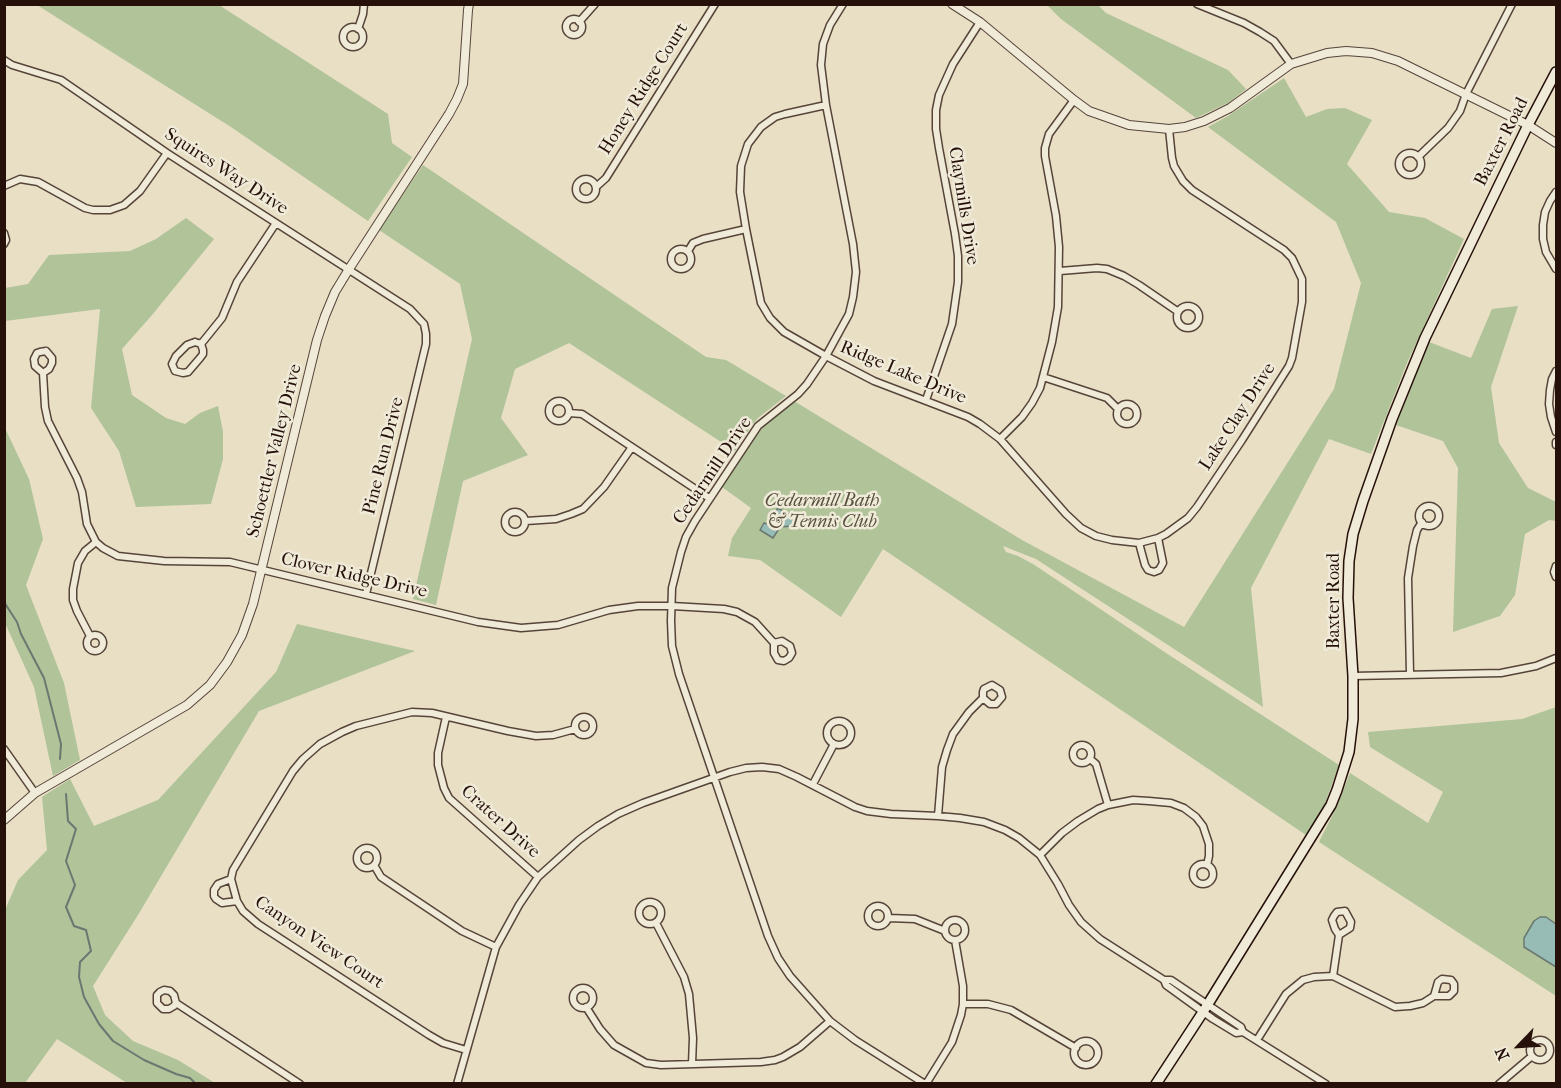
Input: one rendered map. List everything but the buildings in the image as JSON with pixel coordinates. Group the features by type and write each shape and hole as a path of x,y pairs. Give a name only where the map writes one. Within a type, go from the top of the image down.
{"main road":[{"name":"Baxter Road","path":"1156,1083 1331,805 1341,778 1352,735 1353,676 1348,598 1349,561 1353,534 1362,501 1425,338 1528,124 1557,72"}],"street":[{"path":"358,28 364,4"},
{"name":"Schoettler Valley Drive","path":"4,819 35,793 187,705 210,685 227,662 242,635 253,604 317,340 332,300 349,269 457,99 463,84 469,4"},
{"path":"579,22 595,4"},
{"name":"Honey Ridge Court","path":"596,187 606,178 715,4"},
{"name":"Cedarmill Drive","path":"843,4 830,25 823,44 821,65 826,105 853,244 856,272 849,314 826,356 798,394 758,426 690,529 681,552 672,588 672,646 679,674 768,936 790,976 830,1021 855,1040 926,1083"},
{"path":"952,4 980,22 1089,111 1120,122 1169,129 1185,127 1216,116 1291,64 1327,53 1346,51 1372,53 1398,62 1528,124 1557,143"},
{"path":"1197,4 1260,32 1274,41 1291,64"},
{"path":"1418,156 1448,128 1460,111 1512,4"},
{"name":"Claymills Drive","path":"926,400 952,324 958,282 958,256 936,129 936,110 939,95 949,72 980,22"},
{"name":"Squires Way Drive","path":"4,60 12,65 61,81 167,153 410,309 424,324"},
{"path":"1000,439 1022,417 1032,403 1040,388 1052,342 1058,307 1060,271 1058,237 1045,148 1049,134 1074,100"},
{"name":"Ridge Lake Drive","path":"826,105 775,117 754,134 744,154 739,178 740,192 761,303 770,318 784,332 874,381 968,417 1000,439 1081,528 1096,536 1112,540 1138,543 1154,539"},
{"name":"Lake Clay Drive","path":"1154,539 1177,527 1197,507 1288,366 1292,358 1303,289 1298,268 1284,250 1192,190 1183,181 1174,166 1169,129"},
{"path":"4,186 20,179 38,182 85,208 110,210 124,205 140,191 167,153"},
{"path":"1557,192 1545,212 1543,225 1546,252 1557,269"},
{"path":"201,345 222,318 237,282 276,223"},
{"path":"688,251 693,243 703,239 746,229"},
{"path":"4,233 6,240 4,244"},
{"path":"1060,271 1107,269 1124,276 1177,311"},
{"name":"Pine Run Drive","path":"366,594 426,344 424,324"},
{"path":"195,342 201,345 203,354 190,369 183,373 175,371 173,360 183,348 195,342"},
{"path":"1557,371 1552,379 1549,404 1557,432"},
{"path":"43,373 48,421 78,478 87,524 96,542 85,551 78,563 73,589 77,611 90,636"},
{"path":"1043,377 1107,398 1118,409"},
{"path":"569,413 582,414 709,498"},
{"path":"526,521 556,519 583,509 604,487 632,447"},
{"path":"1410,674 1408,578 1413,546 1422,522"},
{"path":"1138,543 1145,566 1154,572 1159,570 1163,563 1154,539"},
{"name":"Clover Ridge Drive","path":"96,542 103,549 118,556 164,561 230,562 478,622 521,628 558,625 624,607 672,606 724,609 736,612 755,622 774,643"},
{"path":"1557,566 1554,572 1557,577"},
{"path":"1353,676 1501,673 1536,666 1557,658"},
{"path":"938,816 942,768 953,734 969,712 983,699"},
{"path":"237,902 222,903 214,896 214,890 218,884 231,879 240,856 293,771 303,759 329,738 356,726 412,712 432,713 536,736 553,735 575,729"},
{"name":"Crater Drive","path":"446,717 438,753 438,765 449,798 538,877"},
{"path":"836,721 844,722 851,728 850,739 842,745 834,744 827,736 828,728 836,721"},
{"path":"813,784 834,744"},
{"path":"4,749 35,793"},
{"path":"1090,759 1095,764 1108,805"},
{"path":"457,1083 496,947 519,905 538,877 579,840 618,814 714,778 746,768 762,766 779,769 867,811 984,822 1005,830 1040,855 1081,922 1100,939 1164,980 1171,980 1205,1008 1240,1027 1243,1032 1326,1083"},
{"path":"1040,855 1078,821 1108,805 1133,800 1171,803 1184,808 1196,817 1203,826 1209,844 1206,865"},
{"path":"374,865 381,877 462,931 496,947"},
{"name":"Canyon View Court","path":"231,879 237,902 243,911 258,924 429,1035 443,1043 466,1050"},
{"path":"889,918 915,919 945,931 948,937 955,940 963,935 965,930 962,924 956,921 950,922 945,931"},
{"path":"656,923 684,977 689,994 693,1038 692,1064"},
{"path":"1334,976 1339,935"},
{"path":"926,1083 952,1042 963,1004 961,973 955,940"},
{"path":"1257,1040 1286,994 1303,980 1314,976 1334,976 1395,1006 1423,1004 1434,996"},
{"path":"176,1003 300,1083"},
{"path":"963,1004 988,1004 1011,1010 1076,1048"},
{"path":"586,1007 614,1045 646,1063 661,1065 761,1062 783,1057 808,1041 830,1021"},
{"path":"1498,1083 1532,1056"}],"green space":[{"path":"37,5 219,5 388,114 392,143 412,157 368,221 231,127"},
{"path":"1047,5 1098,5 1106,13 1228,70 1246,89 1230,102 1196,118 1061,19"},
{"name":"Cedarmill Bath & Tennis Club","path":"1284,78 1306,117 1327,109 1345,108 1372,120 1347,164 1389,212 1425,218 1464,239 1407,363 1371,454 1329,439 1251,588 1263,707 1036,559 1003,546 1006,552 1033,564 1339,765 1323,809 1306,835 883,549 841,617 760,560 728,556 732,538 751,508 722,487 758,432 794,401 1022,540 1184,627 1334,389 1361,283 1336,222 1208,127"},
{"path":"423,165 706,357 726,360 786,396 758,418 735,451 569,343 515,369 501,418 528,455 463,481 436,605 413,599 472,339 460,284 379,230"},
{"path":"186,218 214,239 122,349 132,395 166,418 185,424 200,413 218,406 223,432 223,459 211,504 136,507 119,451 91,408 100,309 5,321 5,288 28,284 49,255 130,251 156,239"},
{"path":"1518,306 1491,387 1499,443 1528,488 1556,501 1556,521 1549,520 1525,534 1515,595 1500,616 1453,632 1458,468 1443,441 1396,425 1429,342 1471,358 1492,309"},
{"path":"5,428 29,479 43,539 26,585 64,683 80,760 53,776 34,687 5,623"},
{"path":"297,624 415,651 259,711 138,915 93,986 105,1015 133,1041 178,1060 215,1083 127,1083 57,1039 25,1083 5,1083 5,910 18,880 47,850 42,797 70,779 94,826 158,800 276,672"},
{"path":"1556,707 1556,924 1546,917 1534,921 1524,939 1524,947 1556,967 1556,996 1319,842 1350,773 1428,823 1443,792 1370,747 1368,732 1522,719"}],"water":[{"path":"778,508 794,518 792,526 780,527 773,538 760,530 764,523 768,524"},
{"path":"1540,917 1546,917 1556,924 1556,967 1524,947 1524,938 1534,921"}],"waterway":[{"path":"4,602 17,622 44,678 61,744 60,759"},
{"path":"66,794 68,821 76,829 66,861 75,885 66,907 74,926 86,930 91,951 80,962 79,977 84,997 99,1024 113,1041 144,1060 190,1078 196,1084"}]}
